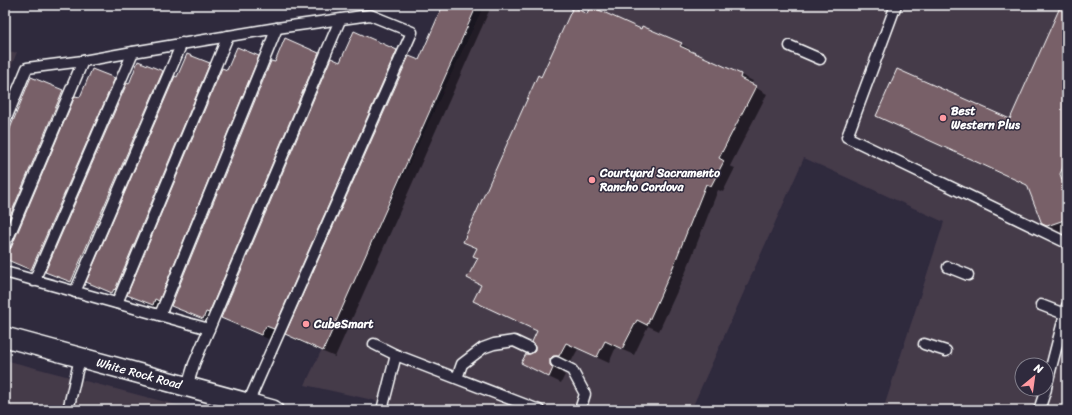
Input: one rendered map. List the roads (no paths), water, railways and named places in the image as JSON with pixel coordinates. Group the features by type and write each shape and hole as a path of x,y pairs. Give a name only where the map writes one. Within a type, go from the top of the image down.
{"street":[{"name":"White Rock Road","path":"5,337 273,410"}],"lane":[{"path":"896,5 847,137 1067,243"},
{"path":"5,121 27,68 83,61 182,43 370,15 412,32 248,403"},
{"path":"187,387 194,364 340,20"},
{"path":"160,315 278,28"},
{"path":"117,303 228,36"},
{"path":"75,292 182,43"},
{"path":"790,46 820,60"},
{"path":"34,280 132,52"},
{"path":"5,245 83,61"},
{"path":"948,267 968,275"},
{"path":"5,272 209,329"},
{"path":"1041,305 1066,312 1054,357"},
{"path":"457,378 462,364 483,348 494,344 514,341 529,348"},
{"path":"374,344 396,355 539,410"},
{"path":"924,344 946,351"},
{"path":"382,410 396,355"},
{"path":"68,410 80,358"},
{"path":"556,362 572,370 584,394 580,410"},
{"path":"1039,410 1043,397"}],"place":[{"name":"Best Western Plus","path":"943,118"},
{"name":"Courtyard Sacramento Rancho Cordova","path":"592,180"},
{"name":"CubeSmart","path":"306,324"}]}
